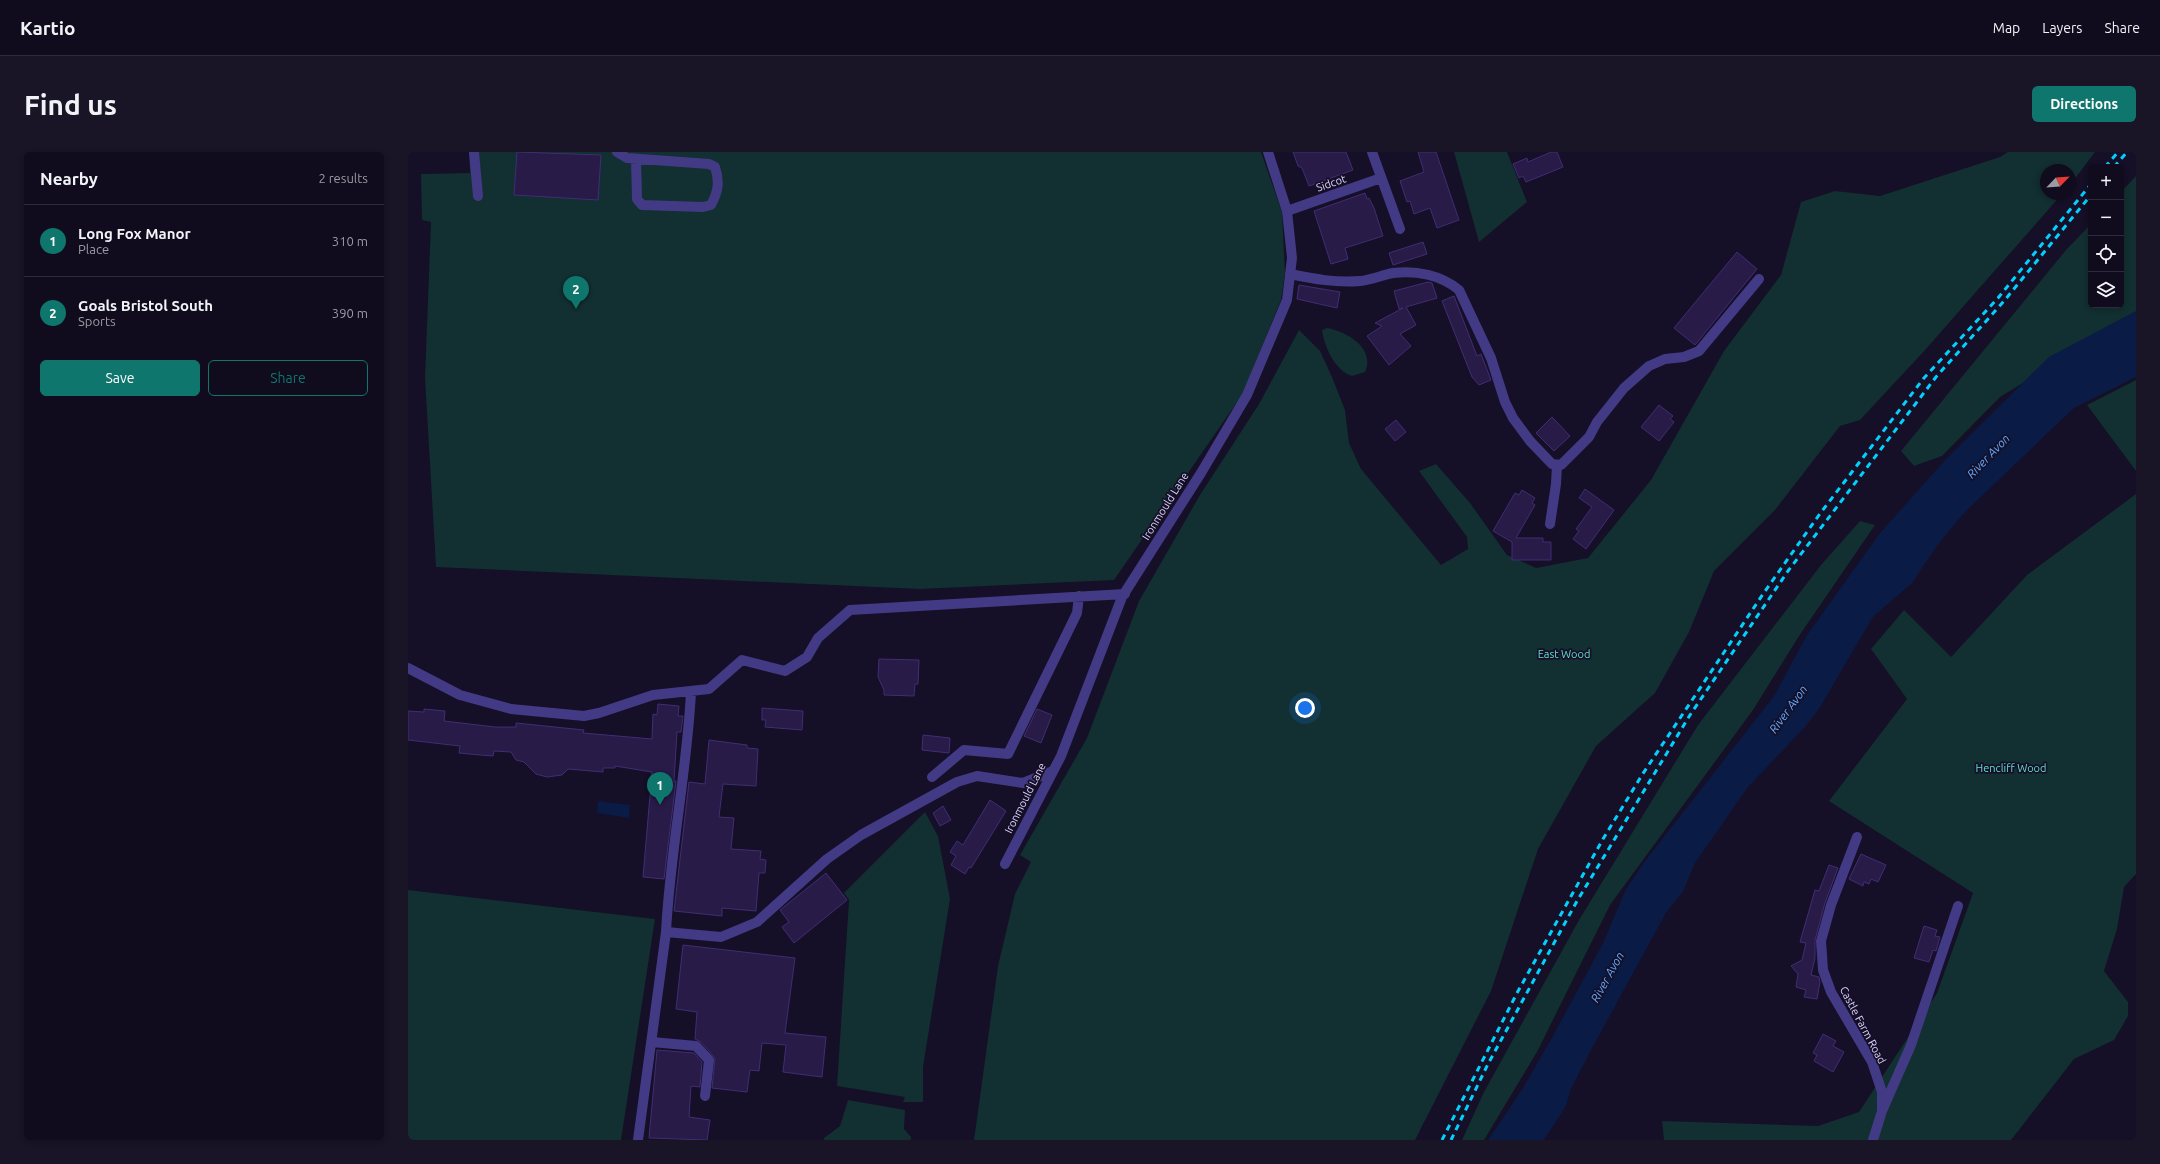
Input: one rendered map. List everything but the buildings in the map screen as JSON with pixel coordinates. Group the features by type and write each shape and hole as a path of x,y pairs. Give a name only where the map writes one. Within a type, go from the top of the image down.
{"street":[{"path":"474,152 478,196"},
{"path":"617,152 627,158 709,164 715,167 718,174 717,194 711,205 703,207 642,205 637,199 636,159"},
{"name":"Ironmould Lane","path":"1005,864 1061,756 1124,594 1201,473 1247,395 1287,300 1292,258 1288,211 1268,152"},
{"path":"1372,152 1400,229"},
{"name":"Sidcot","path":"1288,211 1382,178"},
{"path":"1290,274 1331,282 1362,281 1392,274 1412,272 1430,275 1451,284 1459,290 1492,358 1505,402 1513,418 1530,441 1552,464 1557,465 1561,465 1589,438 1597,422 1624,388 1649,366 1665,359 1684,357 1699,352 1759,279"},
{"path":"1550,524 1556,484 1557,465"},
{"path":"408,668 460,695 489,703 512,709 584,716 599,713 653,695 709,689 742,660 785,671 806,657 818,638 850,610 1124,594"},
{"path":"932,777 964,750 1008,754 1077,613 1079,596"},
{"path":"638,1140 666,932 669,878 689,727 691,692"},
{"path":"666,932 721,937 757,922 827,859 861,835 957,782 977,776 1023,783 1053,771"},
{"name":"Castle Farm Road","path":"1857,837 1831,905 1821,942 1823,970 1831,992 1872,1062 1882,1092 1882,1111"},
{"name":"Castle Farm Road","path":"1873,1140 1882,1111 1911,1045 1958,906"},
{"path":"652,1042 696,1046 709,1060 705,1096"}],"green space":[{"path":"469,152 1261,152 1282,212 1285,273 1281,300 1242,395 1114,580 920,589 436,567 425,378 431,222 422,220 421,174 470,173"},
{"path":"1454,152 1507,152 1527,202 1479,242"},
{"name":"East Wood","path":"2008,152 2095,152 2076,177 2076,164 2040,164 2040,200 2057,200 1926,349 1860,420 1840,426 1775,510 1714,571 1689,632 1655,693 1596,746 1538,849 1491,991 1415,1140 974,1140 998,966 1015,894 1031,862 1020,855 1087,738 1139,601 1200,495 1259,404 1299,330 1320,351 1332,377 1345,410 1349,443 1361,469 1441,565 1468,549 1467,537 1419,471 1436,464 1470,503 1507,555 1536,568 1588,558 1651,480 1724,351 1781,275 1801,202 1835,191 1880,196 2000,157"},
{"path":"2136,176 2136,317 2111,329 2000,397 1942,456 1914,466 1901,451 2066,250 2088,227 2088,308 2124,308 2124,189"},
{"path":"1327,328 1350,337 1363,348 1367,363 1365,372 1352,376 1340,369 1331,357 1325,343 1322,330"},
{"path":"2136,380 2136,471 2087,405"},
{"name":"Hencliff Wood","path":"2136,494 2136,874 2124,887 2117,929 2104,971 2128,1002 2128,1016 2114,1040 2074,1059 2011,1140 1664,1140 1662,1121 1818,1126 1859,1112 1937,993 1973,893 1829,801 1907,699 1871,649 1904,610 1951,657 2027,575"},
{"path":"1860,521 1875,525 1799,636 1753,710 1610,905 1537,1052 1484,1140 1462,1140 1484,1092 1579,920 1698,725 1821,565"},
{"path":"925,812 938,836 950,899 923,1067 923,1102 903,1102 905,1097 837,1086 849,900 844,893"},
{"path":"408,890 655,919 621,1140 408,1140"},
{"path":"848,1100 905,1110 904,1129 911,1137 911,1140 824,1140 824,1138 840,1126"}],"water":[{"name":"River Avon","path":"2136,311 2136,377 2074,408 1965,512 1936,547 1912,583 1873,617 1819,709 1805,727 1748,787 1695,863 1683,892 1667,911 1589,1054 1570,1091 1566,1106 1544,1140 1488,1140 1523,1088 1554,1034 1603,943 1626,889 1645,861 1774,696 1807,635 1880,533 1945,460 2049,357"},
{"path":"598,801 630,805 629,818 597,813"}],"railway":[{"path":"2108,164 2118,152"},
{"path":"2117,164 2127,152"},
{"path":"1442,1140 1517,993 1603,839 1642,775 1763,594 1819,515 1924,378 1998,298 2088,188"},
{"path":"1451,1140 1488,1064 1577,901 1690,715 1788,571 1936,377 2004,301 2088,199"}],"place":[{"name":"Goals Bristol South","path":"576,309"},
{"name":"Long Fox Manor","path":"660,805"}]}
